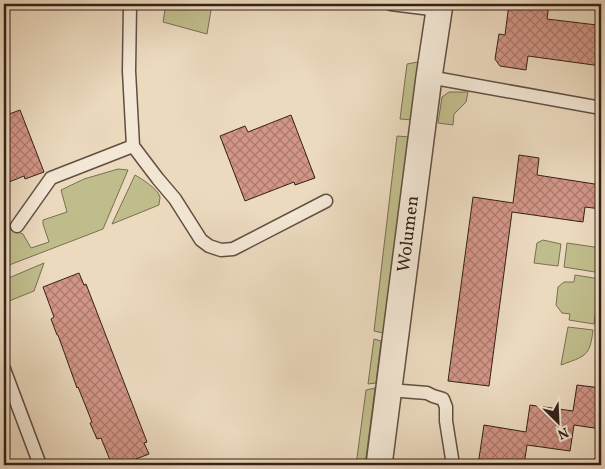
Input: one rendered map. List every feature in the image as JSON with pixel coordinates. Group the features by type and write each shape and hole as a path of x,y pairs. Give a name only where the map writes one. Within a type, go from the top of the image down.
{"street":[{"name":"Wolumen","path":"379,465 429,76 440,7"}],"lane":[{"path":"130,4 129,71 133,146 158,180 175,199 200,240 209,246 221,250 233,249 326,201"},
{"path":"391,4 440,7"},
{"path":"429,76 601,108"},
{"path":"17,226 51,178 133,146"},
{"path":"4,369 40,465"},
{"path":"389,390 427,393 443,399 446,407 446,421 453,465"}],"shaded area":[{"path":"166,4 212,4 207,34 163,22"},
{"path":"418,62 412,120 400,119 407,64"},
{"path":"449,92 468,92 466,102 454,114 453,125 438,123 442,97"},
{"path":"397,136 410,137 383,333 374,331"},
{"path":"118,169 128,170 103,229 4,267 4,227 23,234 31,248 49,242 43,220 67,212 61,190 84,179"},
{"path":"135,175 149,184 159,194 159,205 112,224"},
{"path":"543,240 561,244 558,266 534,263 537,243"},
{"path":"567,243 601,248 601,273 564,267"},
{"path":"44,263 34,291 4,303 4,280"},
{"path":"575,275 600,279 594,324 569,320 570,314 562,313 556,305 558,287 564,282 574,282"},
{"path":"568,327 593,330 592,339 585,354 576,360 561,365"},
{"path":"374,339 381,341 376,383 368,384"},
{"path":"375,388 365,465 356,465 366,390"}],"building":[{"path":"509,4 549,4 547,19 597,25 595,42 601,43 601,66 528,56 526,70 500,66 495,59 499,34 505,35"},
{"path":"20,110 44,172 25,179 24,176 4,184 4,116"},
{"path":"291,115 315,178 295,185 294,182 245,201 220,136 245,126 248,132"},
{"path":"519,155 539,158 537,175 601,185 601,209 585,207 583,222 512,212 489,386 448,381 473,197 513,203"},
{"path":"79,273 84,285 86,284 147,442 144,443 149,454 120,465 112,465 101,438 97,439 90,423 92,422 51,319 54,317 43,287"},
{"path":"577,385 601,388 601,429 574,425 570,451 527,445 524,465 478,465 484,425 526,432 530,405 573,411"}]}
